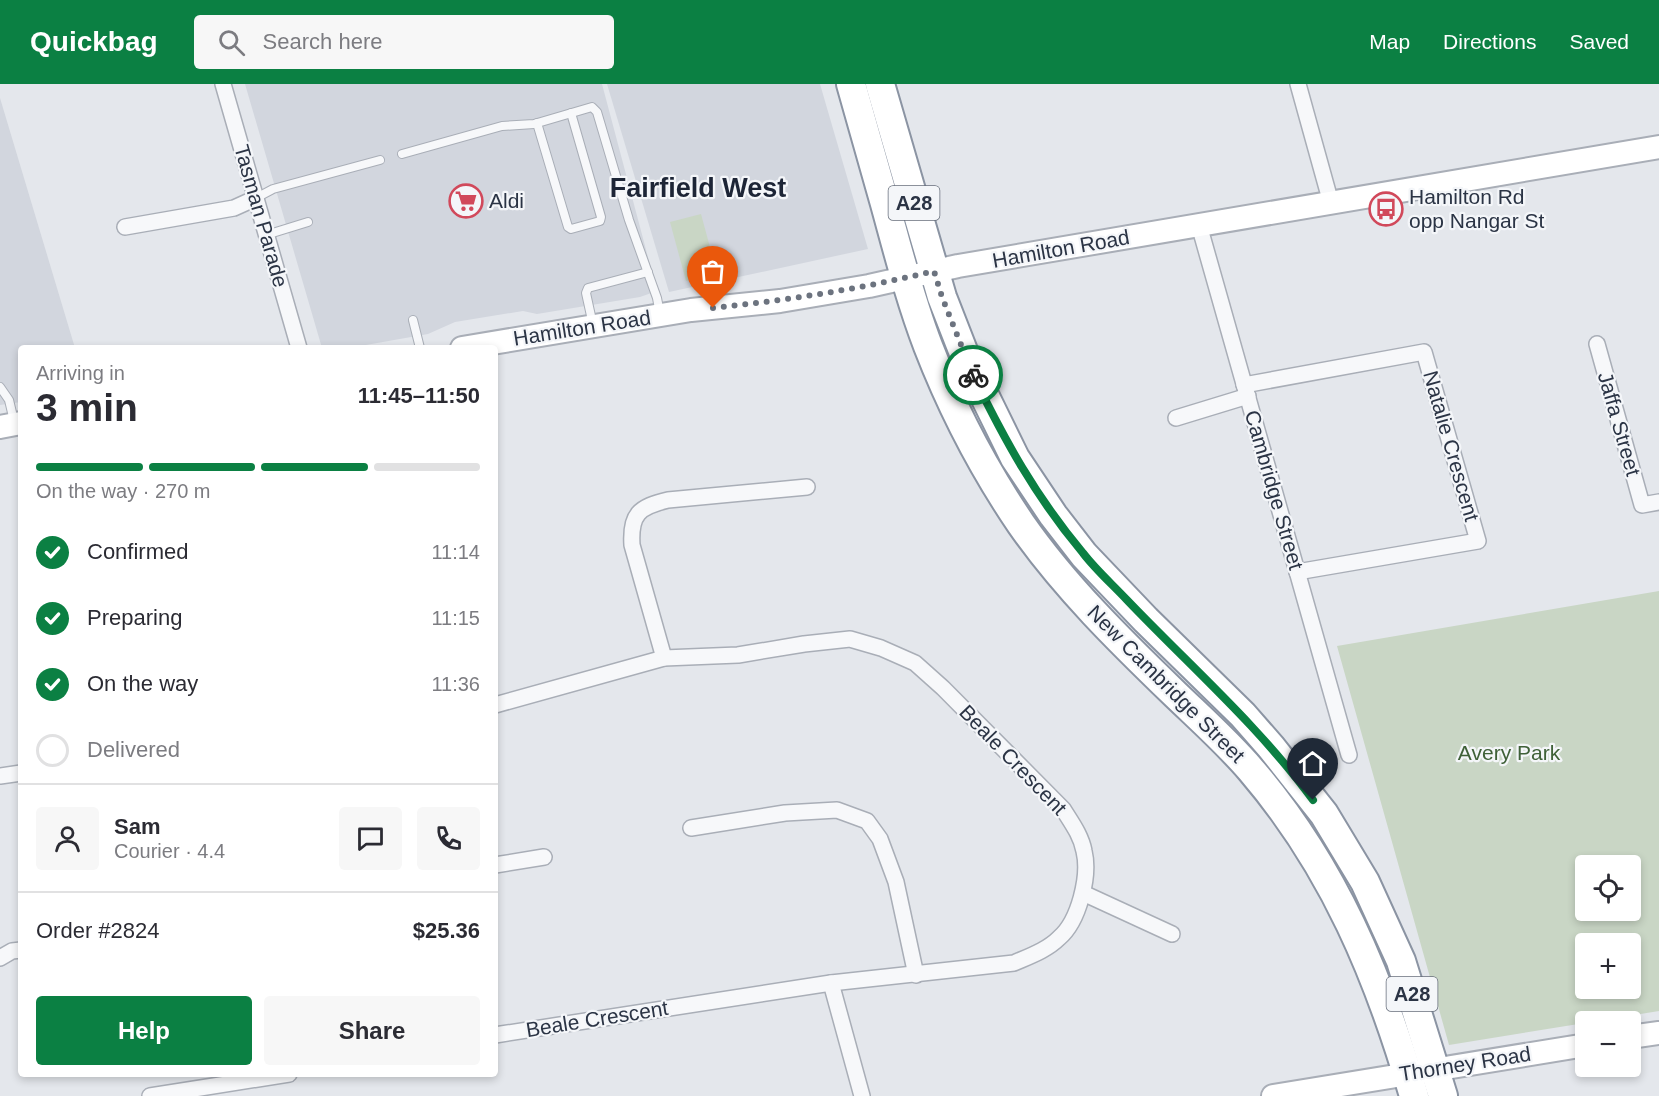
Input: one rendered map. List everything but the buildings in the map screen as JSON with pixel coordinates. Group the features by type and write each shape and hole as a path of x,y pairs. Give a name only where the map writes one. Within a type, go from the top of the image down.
{"highway":[{"name":"A28","path":"851,84 906,278"},
{"name":"A28","path":"880,84 934,271"},
{"name":"New Cambridge Street","path":"934,271 965,356 996,421 1026,476 1053,515 1084,555 1272,747 1310,795 1343,844 1375,902 1401,961 1443,1096"},
{"name":"New Cambridge Street","path":"906,278 926,343 956,411 992,479 1021,524 1064,581 1252,771 1290,821 1325,874 1367,957 1411,1085"}],"main road":[{"name":"Hamilton Road","path":"480,345 660,315 780,301 869,286 934,271 1659,147"},
{"path":"1641,1035 1659,1033"},
{"name":"Thorney Road","path":"1273,1096 1411,1085 1435,1068 1575,1047"}],"street":[{"name":"Tasman Parade","path":"223,84 298,345"},
{"path":"1298,84 1331,203"},
{"path":"125,227 234,208 256,198"},
{"name":"Cambridge Street","path":"1199,225 1349,755"},
{"name":"Jaffa Street","path":"1597,344 1642,505 1659,502"},
{"name":"Natalie Crescent","path":"1246,391 1424,352 1478,541 1297,572"},
{"path":"1176,418 1246,391"},
{"path":"664,658 632,545 631,526 637,513 650,504 668,500 807,487"},
{"name":"Beale Crescent","path":"498,704 664,658 738,654 850,639 881,648 915,663 943,688 1063,809 1077,832 1084,851 1086,872 1083,893 1073,918 1061,937 1038,953 1014,963 831,983 498,1033"},
{"path":"0,777 18,774"},
{"path":"691,828 785,813 837,810 867,821 880,839 896,882 916,975"},
{"path":"498,864 544,856"},
{"path":"1083,893 1172,934"},
{"path":"0,958 18,950"},
{"path":"831,983 862,1096"},
{"path":"160,1095 271,1077"}],"lane":[{"path":"402,154 502,126 537,123 592,107 597,112 629,220 657,298 660,315"},
{"path":"537,123 568,227 571,229 600,221 602,217 571,113"},
{"path":"256,198 273,189 380,160"},
{"path":"266,235 308,222"},
{"path":"593,326 586,293 588,288 648,272"},
{"path":"413,320 419,345"},
{"path":"0,387 9,400 12,425"}],"shaded area":[{"path":"245,84 602,84 657,291 640,297 537,314 523,311 455,322 428,334 366,345 321,345"},
{"path":"607,84 820,84 868,249 669,292"},
{"path":"0,98 74,345 18,345 18,402 0,405"}],"green space":[{"path":"701,214 717,273 686,281 670,222"},
{"name":"Avery Park","path":"1659,591 1659,1011 1641,1014 1641,1011 1575,1011 1575,1025 1449,1045 1337,646"}],"way so far":[{"path":"713,308 780,301 869,286 934,271 973,375"}],"place":[{"name":"Aldi","path":"466,201"},
{"name":"Hamilton Rd opp Nangar St","path":"1386,209"}],"district":[{"name":"Fairfield West","path":"698,188"}],"route":[{"path":"973,375 1026,476 1084,555 1146,620 1243,715 1272,747 1313,800"}]}
